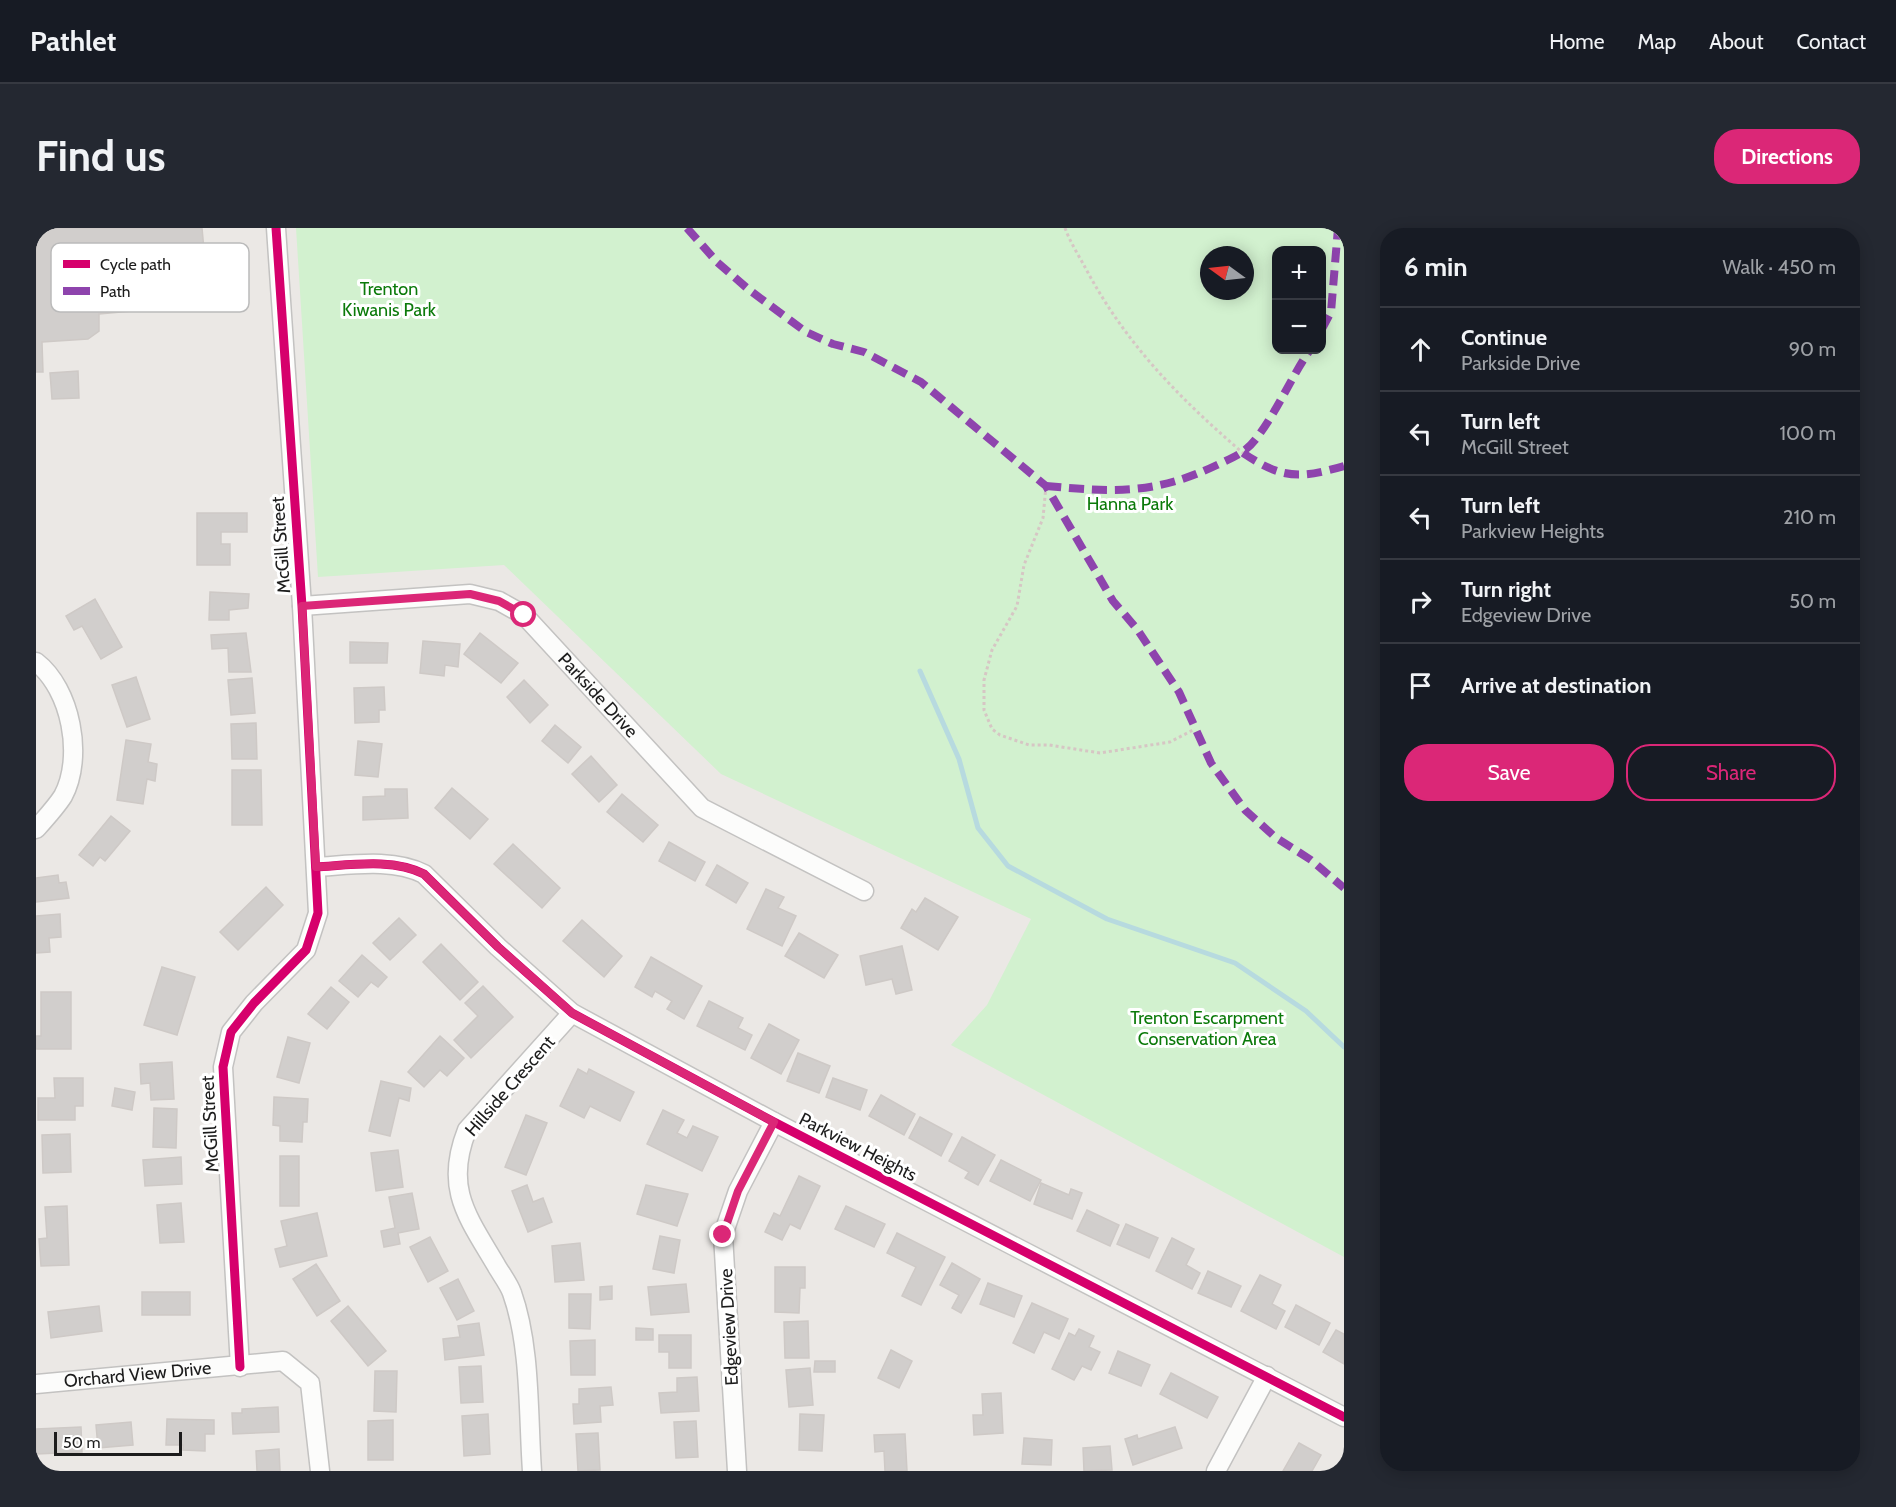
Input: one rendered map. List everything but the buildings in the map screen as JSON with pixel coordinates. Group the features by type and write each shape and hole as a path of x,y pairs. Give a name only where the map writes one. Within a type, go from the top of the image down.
{"street":[{"name":"McGill Street","path":"240,1367 223,1067 231,1032 254,1003 306,950 318,913 302,606 276,228"},
{"name":"Parkside Drive","path":"302,606 470,594 499,601 524,615 702,808 864,891"},
{"path":"36,662 47,671 66,702 72,734 71,772 63,796 36,829"},
{"name":"Parkview Heights","path":"316,867 378,865 411,867 424,874 498,947 572,1013 774,1122 1344,1417"},
{"name":"Hillside Crescent","path":"532,1471 523,1342 512,1292 462,1208 456,1181 459,1150 467,1130 572,1013"},
{"name":"Edgeview Drive","path":"737,1471 723,1235 738,1191 774,1122"},
{"path":"240,1367 283,1361 310,1383 320,1471"},
{"name":"Orchard View Drive","path":"36,1384 240,1367"},
{"path":"1216,1471 1267,1376"}],"path":[{"path":"1065,228 1096,289 1141,355 1193,411 1243,453"},
{"path":"1046,486 1043,518 1024,566 1017,606 992,650 984,680 984,710 992,729 1000,735 1029,745 1049,745 1100,753 1170,742 1195,729"}],"green space":[{"name":"Hanna Park","path":"296,228 1344,228 1344,1257 951,1045 987,1005 1031,919 721,774 504,565 318,577"}],"waterway":[{"path":"920,671 959,759 978,828 1008,866 1107,919 1235,963 1306,1011 1344,1047"}],"marked path":[{"path":"687,228 717,262 748,289 806,332 833,344 864,352 921,382 1046,486 1113,601 1137,629 1179,692 1211,763 1245,810 1275,837 1311,860 1344,888"},
{"path":"1326,321 1331,312 1338,228"},
{"path":"1046,486 1113,490 1153,486 1194,475 1243,452 1263,429 1307,354"},
{"path":"1243,453 1269,468 1291,474 1315,473 1344,466"}],"cycle path":[{"path":"240,1367 223,1067 231,1032 254,1003 306,950 318,913 302,606 276,228"},
{"path":"316,867 385,864 412,869 424,874 498,947 572,1013 774,1122 1344,1417"}],"route":[{"path":"524,615 499,601 470,594 302,606 316,867 378,865 411,867 424,874 498,947 572,1013 774,1122 738,1191 723,1235"}],"park label":[{"name":"Trenton Kiwanis Park","path":"389,299"},
{"name":"Trenton Escarpment Conservation Area","path":"1207,1028"}]}
